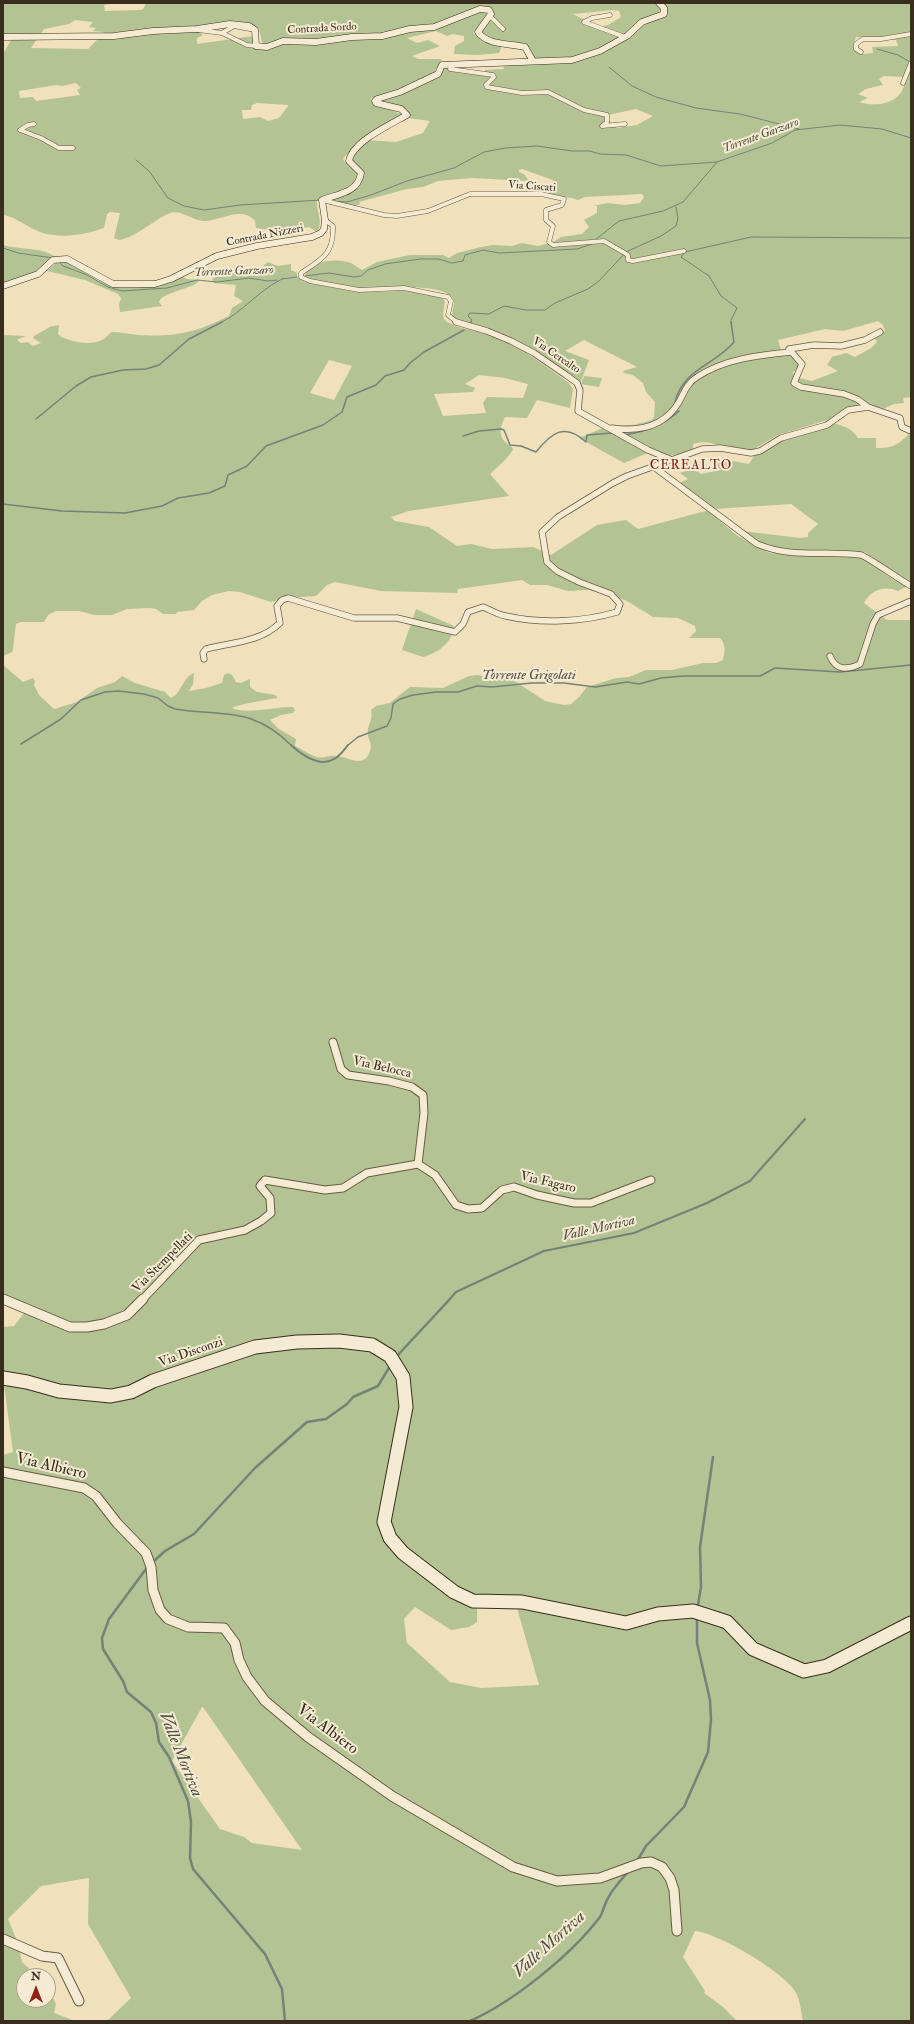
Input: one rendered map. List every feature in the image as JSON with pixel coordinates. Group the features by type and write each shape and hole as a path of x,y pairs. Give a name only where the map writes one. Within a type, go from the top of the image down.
{"street":[{"path":"325,220 323,200 349,192 358,183 360,173 349,161 350,155 374,133 406,114 406,112 401,109 384,106 375,101 381,97 400,92 438,74 442,65 483,65 582,58 600,51 625,37 642,22 664,14 664,8 659,3"},
{"name":"Contrada Sordo","path":"256,46 268,47 288,41 322,41 352,37 379,36 410,29 434,27 480,9 489,10 490,16"},
{"path":"610,15 592,18 584,22 625,37"},
{"path":"503,29 499,23 490,16 478,32 480,36 490,41 512,43 525,47 533,61"},
{"path":"3,37 114,36 153,31 197,29 238,24 249,26 255,30"},
{"path":"222,33 234,26 255,30"},
{"path":"197,29 226,34 229,37 247,45 256,46 255,30"},
{"path":"211,36 226,34"},
{"path":"861,52 856,49 856,44 860,40 882,39 911,34"},
{"path":"904,83 911,63"},
{"path":"452,64 450,69 493,75 494,77 486,85 487,88 522,93 548,92 584,110 607,116 607,122 602,126 606,128 625,124"},
{"path":"34,124 28,125 20,130 41,138 59,148 72,148"},
{"name":"Via Ciscati","path":"323,200 384,215 397,216 428,211 470,194 541,194 564,199 562,204 546,210 546,220 553,226 549,242 553,245 604,241 610,243 628,255 628,260 633,261 684,251"},
{"name":"Contrada Nizzeri","path":"3,286 42,272 53,260 67,259 113,284 155,284 171,279 217,256 312,237 321,233 324,228 325,220"},
{"name":"Via Cerealto","path":"325,220 333,226 334,232 328,254 301,273 301,277 310,281 359,290 404,288 448,297 451,301 448,316 453,322 486,331 528,348 577,383 580,390 577,408 578,411 606,427 672,460"},
{"path":"868,407 864,402 849,396 798,386 794,383 794,380 802,364 789,349 814,345 841,346 865,340 880,332"},
{"path":"606,427 628,430 650,427 659,423 672,413 687,385 711,369 735,362 791,352"},
{"path":"204,659 203,653 206,649 264,637 275,630 280,623 277,606 282,600 288,598 354,618 397,618 447,632 455,632 463,624 468,612 483,607 508,617 534,620 606,616 618,612 620,604 611,594 579,582 557,571 547,562 542,532 558,517 613,483 708,448 720,448 741,452 760,451 780,438 827,424 848,410 868,407 900,418 902,427 911,430"},
{"path":"654,467 757,544 769,549 796,554 863,555 884,570 911,586"},
{"path":"830,656 831,662 837,668 846,670 860,664 873,624 878,615 911,601"},
{"name":"Via Belocca","path":"333,1042 341,1069 348,1075 389,1081 412,1087 423,1096 424,1113 418,1164"},
{"name":"Via Stempellati","path":"3,1299 70,1327 87,1327 104,1324 127,1315 199,1240 214,1235 233,1234 250,1229 271,1213 270,1198 260,1186 265,1180 325,1190 337,1189 343,1188 367,1173 418,1164"},
{"name":"Via Fagaro","path":"418,1164 435,1175 456,1205 468,1210 482,1208 502,1190 514,1187 537,1195 574,1203 591,1203 629,1186 651,1180"},
{"name":"Via Disconzi","path":"6,1379 59,1391 111,1396 131,1392 153,1381 197,1365 255,1347 297,1342 339,1342 372,1345 390,1356 403,1377 406,1407 384,1522 390,1538 403,1553 454,1592 473,1601 522,1602 592,1615 626,1624 658,1614 693,1611 727,1622 753,1649 804,1671 827,1666 911,1623"},
{"name":"Via Albiero","path":"3,1472 84,1488 96,1496 117,1523 146,1554 151,1568 153,1590 160,1610 168,1619 188,1627 224,1628 235,1643 239,1660 247,1677 264,1701 308,1738 386,1791 513,1868 557,1881 600,1878 641,1863 651,1862 662,1867 670,1878 674,1890 677,1931"},
{"path":"3,1939 42,1956 58,1958 79,2000"}],"green space":[{"path":"3,3 114,3 104,5 105,11 141,10 144,8 146,3 655,3 660,9 659,14 637,23 627,33 595,51 580,57 539,59 534,61 562,62 584,58 605,50 629,38 642,25 665,16 667,9 663,3 911,3 911,397 903,398 904,403 894,404 883,409 867,406 853,408 827,422 848,428 858,438 876,438 876,448 887,448 896,445 911,431 911,584 898,591 893,589 878,590 870,595 864,603 887,620 911,620 911,2021 803,2021 797,1994 777,1973 749,1954 718,1938 695,1931 683,1957 705,1991 704,1993 723,2007 737,2021 107,2021 131,1998 88,1924 89,1878 41,1886 8,1919 18,1943 22,1962 28,1968 16,1968 16,2008 55,2008 54,2013 75,2021 3,2021 3,1455 13,1452 3,1377 3,1327 14,1326 28,1308 3,1298 3,665 23,682 33,678 35,681 34,685 39,695 54,709 77,702 97,688 115,682 122,676 135,683 165,692 171,698 178,693 187,678 194,673 193,684 189,691 222,683 224,675 228,673 232,675 236,682 241,683 250,679 250,687 257,692 275,695 278,698 232,708 244,711 293,707 295,710 293,713 281,715 270,720 279,729 296,739 295,746 317,757 335,756 360,761 367,757 371,749 368,728 371,718 371,710 376,706 390,703 410,687 443,688 469,676 478,675 489,678 510,678 545,701 564,705 571,704 587,687 616,678 629,677 646,670 672,670 703,663 716,663 723,660 725,651 724,645 720,638 689,638 696,631 695,626 678,618 653,617 627,601 605,593 589,590 568,591 547,585 530,585 522,580 458,589 457,593 381,591 335,582 327,585 316,596 289,598 271,602 240,592 229,591 212,595 202,601 194,610 178,612 175,614 163,614 156,609 150,608 127,609 112,615 94,615 80,611 56,611 48,615 44,622 21,622 16,624 12,652 3,656 3,335 26,336 18,339 18,341 21,343 28,342 33,346 41,343 33,338 34,336 50,327 59,325 58,334 60,336 70,340 87,343 102,340 112,332 137,335 163,335 184,333 195,330 229,316 232,308 243,301 234,296 236,285 214,283 212,279 228,274 256,272 268,262 278,266 291,264 291,270 297,273 297,277 305,282 355,292 404,290 442,298 445,301 443,313 444,319 447,322 458,327 487,334 520,348 569,383 573,389 570,408 537,400 527,418 505,417 501,426 501,435 504,441 511,446 513,450 490,474 509,496 409,511 391,517 395,521 429,527 457,546 471,544 492,549 533,547 551,555 597,525 626,520 638,529 713,509 677,484 688,479 680,473 692,469 701,474 721,470 713,462 722,459 749,464 755,452 735,450 704,442 693,444 693,449 683,453 666,455 607,426 634,425 652,420 654,417 655,402 646,392 643,383 633,375 624,373 623,371 637,367 584,340 565,351 589,360 580,384 526,345 492,331 463,324 455,320 452,314 454,300 444,292 434,289 407,287 358,288 310,279 305,275 312,266 318,263 332,261 345,261 362,270 377,262 410,255 443,255 449,258 457,253 493,245 512,246 522,243 538,246 553,242 561,237 582,234 589,227 584,220 597,213 597,206 593,206 608,203 625,205 640,203 644,197 642,194 585,197 578,200 547,195 552,190 553,180 522,169 519,170 519,172 524,174 529,181 472,178 438,181 423,187 407,189 349,206 331,198 355,189 361,181 364,175 349,157 361,146 363,140 343,158 344,161 358,174 351,188 322,197 317,201 320,224 317,232 309,227 282,232 256,228 255,221 249,216 243,214 230,215 210,221 203,221 176,212 162,217 125,239 119,240 114,238 120,213 110,212 107,214 104,228 89,233 64,236 40,232 14,218 4,215 3,54 13,37 36,36 29,34 3,36","holes":["481,8 490,10 494,14 492,20 481,30 481,34 495,40 512,41 527,46 531,52 533,62 503,64 504,69 485,70 486,74 450,70 442,66 441,59 418,59 412,56 440,46 428,40 417,43 407,38 436,31 447,36 453,34 464,36 464,41 455,46 454,54 478,55 499,53 503,43 483,41 473,33 487,14 481,10 434,28 409,30 381,37 356,37 323,42 281,42 265,48 255,47 254,36 197,44 197,38 203,35 196,30 149,31 117,36 101,36 88,49 31,48 44,29 69,24 75,20 93,22 89,27 96,28 93,31 104,32 102,34 154,29 194,28 232,22 251,25 259,29 263,46 281,40 322,40 349,35 384,34 410,28 431,26 474,9","614,10 619,11 621,17 608,25 598,27 573,14","856,37 896,40 898,46 872,47 873,53 863,54 853,47","439,64 442,66 438,77 404,93 378,100 410,113 411,116 408,118 430,121 423,133 396,142 365,140 403,115 374,104 371,101 371,98 399,91 432,75","884,76 905,77 904,86 901,93 890,102 882,104 866,104 859,102 868,98 858,94 866,89 883,85 879,79","76,83 81,88 77,90 80,95 36,101 33,97 20,98 19,91 56,85 62,86","257,103 288,105 279,118 268,121 260,117 243,119 242,110 251,110 252,105","636,109 653,116 637,125 617,128 609,121 608,115","878,321 883,325 885,331 874,337 877,342 871,348 855,357 846,353 832,357 827,365 838,371 812,381 794,377 793,372 804,364 791,352 782,353 778,340 825,329 843,331","329,360 352,366 334,400 310,393","479,375 505,378 528,384 523,398 487,397 483,403 486,413 443,416 434,394 473,392 475,388 465,384","824,421 831,425 784,439 761,453 755,451 754,449 778,435","791,504 818,524 808,533 808,537 800,538 742,531 765,545 782,550 865,552 909,583 894,580 861,557 798,556 770,553 735,534 712,514 714,509","477,1601 515,1601 539,1685 481,1688 450,1682 407,1643 404,1619 415,1607 451,1630 469,1627 477,1622","202,1707 302,1850 252,1843 244,1837 220,1829 172,1761"]},
{"path":"3,245 39,250 51,254 56,258 36,272 3,283"},
{"path":"65,261 97,280 117,287 136,288 163,282 180,276 187,279 200,280 190,286 165,296 159,302 162,306 120,312 119,305 121,298 118,294 85,280 47,271 57,262"},
{"path":"584,376 602,378 599,387 581,384"},
{"path":"603,428 650,452 624,463 579,438"},
{"path":"416,609 454,626 451,637 444,646 434,653 423,657 402,650"}],"waterway":[{"path":"877,49 898,55 910,62"},
{"path":"609,67 632,86 656,97 696,108 740,114 799,129"},
{"name":"Torrente Garzaro","path":"717,162 772,143 795,130 840,125 882,129 911,138"},
{"path":"332,201 347,202 371,195 407,181 454,168 484,152 505,148 537,146 572,151 590,151 600,154 626,155 661,166 717,162"},
{"path":"136,160 149,171 168,198 184,206 204,210 240,205 321,200"},
{"name":"Torrente Garzaro","path":"595,240 619,221 663,211 683,202 717,162"},
{"path":"470,323 472,320 468,316 470,313 489,314 504,306 526,310 545,310 555,303 588,289 599,281 626,252 661,236 676,226 678,218 676,207"},
{"path":"731,322 737,308 721,296 709,276 681,257 685,252 751,237 911,238"},
{"name":"Torrente Garzaro","path":"305,276 329,273 354,277 361,276 368,270 385,264 420,259 438,259 452,263 463,261 465,255 483,250 499,253 577,249 592,244"},
{"name":"Torrente Garzaro","path":"3,248 18,253 53,258"},
{"name":"Torrente Garzaro","path":"59,262 63,266 87,275 108,287 122,291 167,288 197,280 217,282 249,278 268,281 277,280"},
{"path":"220,323 282,279 297,277"},
{"path":"36,419 76,386 91,377 123,370 146,369 159,365 189,339 222,322"},
{"path":"675,402 679,391 692,374 718,357 734,342 731,322"},
{"path":"3,504 62,511 125,513 162,506 178,498 209,493 225,486 228,475 247,466 266,446 323,425 342,412 347,397 376,385 385,376 404,370 424,352 464,330"},
{"path":"624,435 653,428 667,421 679,411"},
{"path":"463,436 479,431 501,429 504,430 510,445 521,446 536,452 547,440 559,432 571,432 586,442 587,435 612,433"},
{"name":"Torrente Grigolati","path":"348,745 358,737 387,726 391,718 393,704 400,699 413,695 436,692 458,692 477,686 492,687 532,683 564,683 595,687 627,682 639,684 661,678 683,676 760,676 775,668 840,672 911,665"},
{"name":"Torrente Grigolati","path":"21,744 61,719 81,700 105,692 118,691 144,694 158,698 168,706 175,709 224,714 251,719 264,724 278,733 292,746"},
{"name":"Torrente Grigolati","path":"291,745 305,756 322,762 336,758 348,745"},
{"name":"Valle Mortiva","path":"449,1300 456,1292 544,1251 634,1233 707,1203 750,1181 805,1119"},
{"name":"Valle Mortiva","path":"397,1356 450,1299"},
{"name":"Valle Mortiva","path":"154,1561 165,1551 194,1534 255,1468 307,1422 326,1419 347,1404 353,1397 378,1386 390,1366"},
{"name":"Valle Mortiva","path":"698,1605 701,1587 700,1547 713,1457"},
{"name":"Valle Mortiva","path":"146,1569 109,1619 102,1638 103,1649 123,1681 127,1692 151,1712 156,1723 159,1742 169,1757 188,1801 191,1822 190,1858 193,1869 265,1954 282,1989 285,2021"},
{"name":"Valle Mortiva","path":"637,1861 646,1846 684,1807 708,1752 711,1720 710,1700 697,1643 697,1617"},
{"name":"Valle Mortiva","path":"470,2021 487,2013 522,1990 574,1947 600,1917 611,1892 629,1871"}],"district":[{"name":"CEREALTO","path":"691,466"}]}
